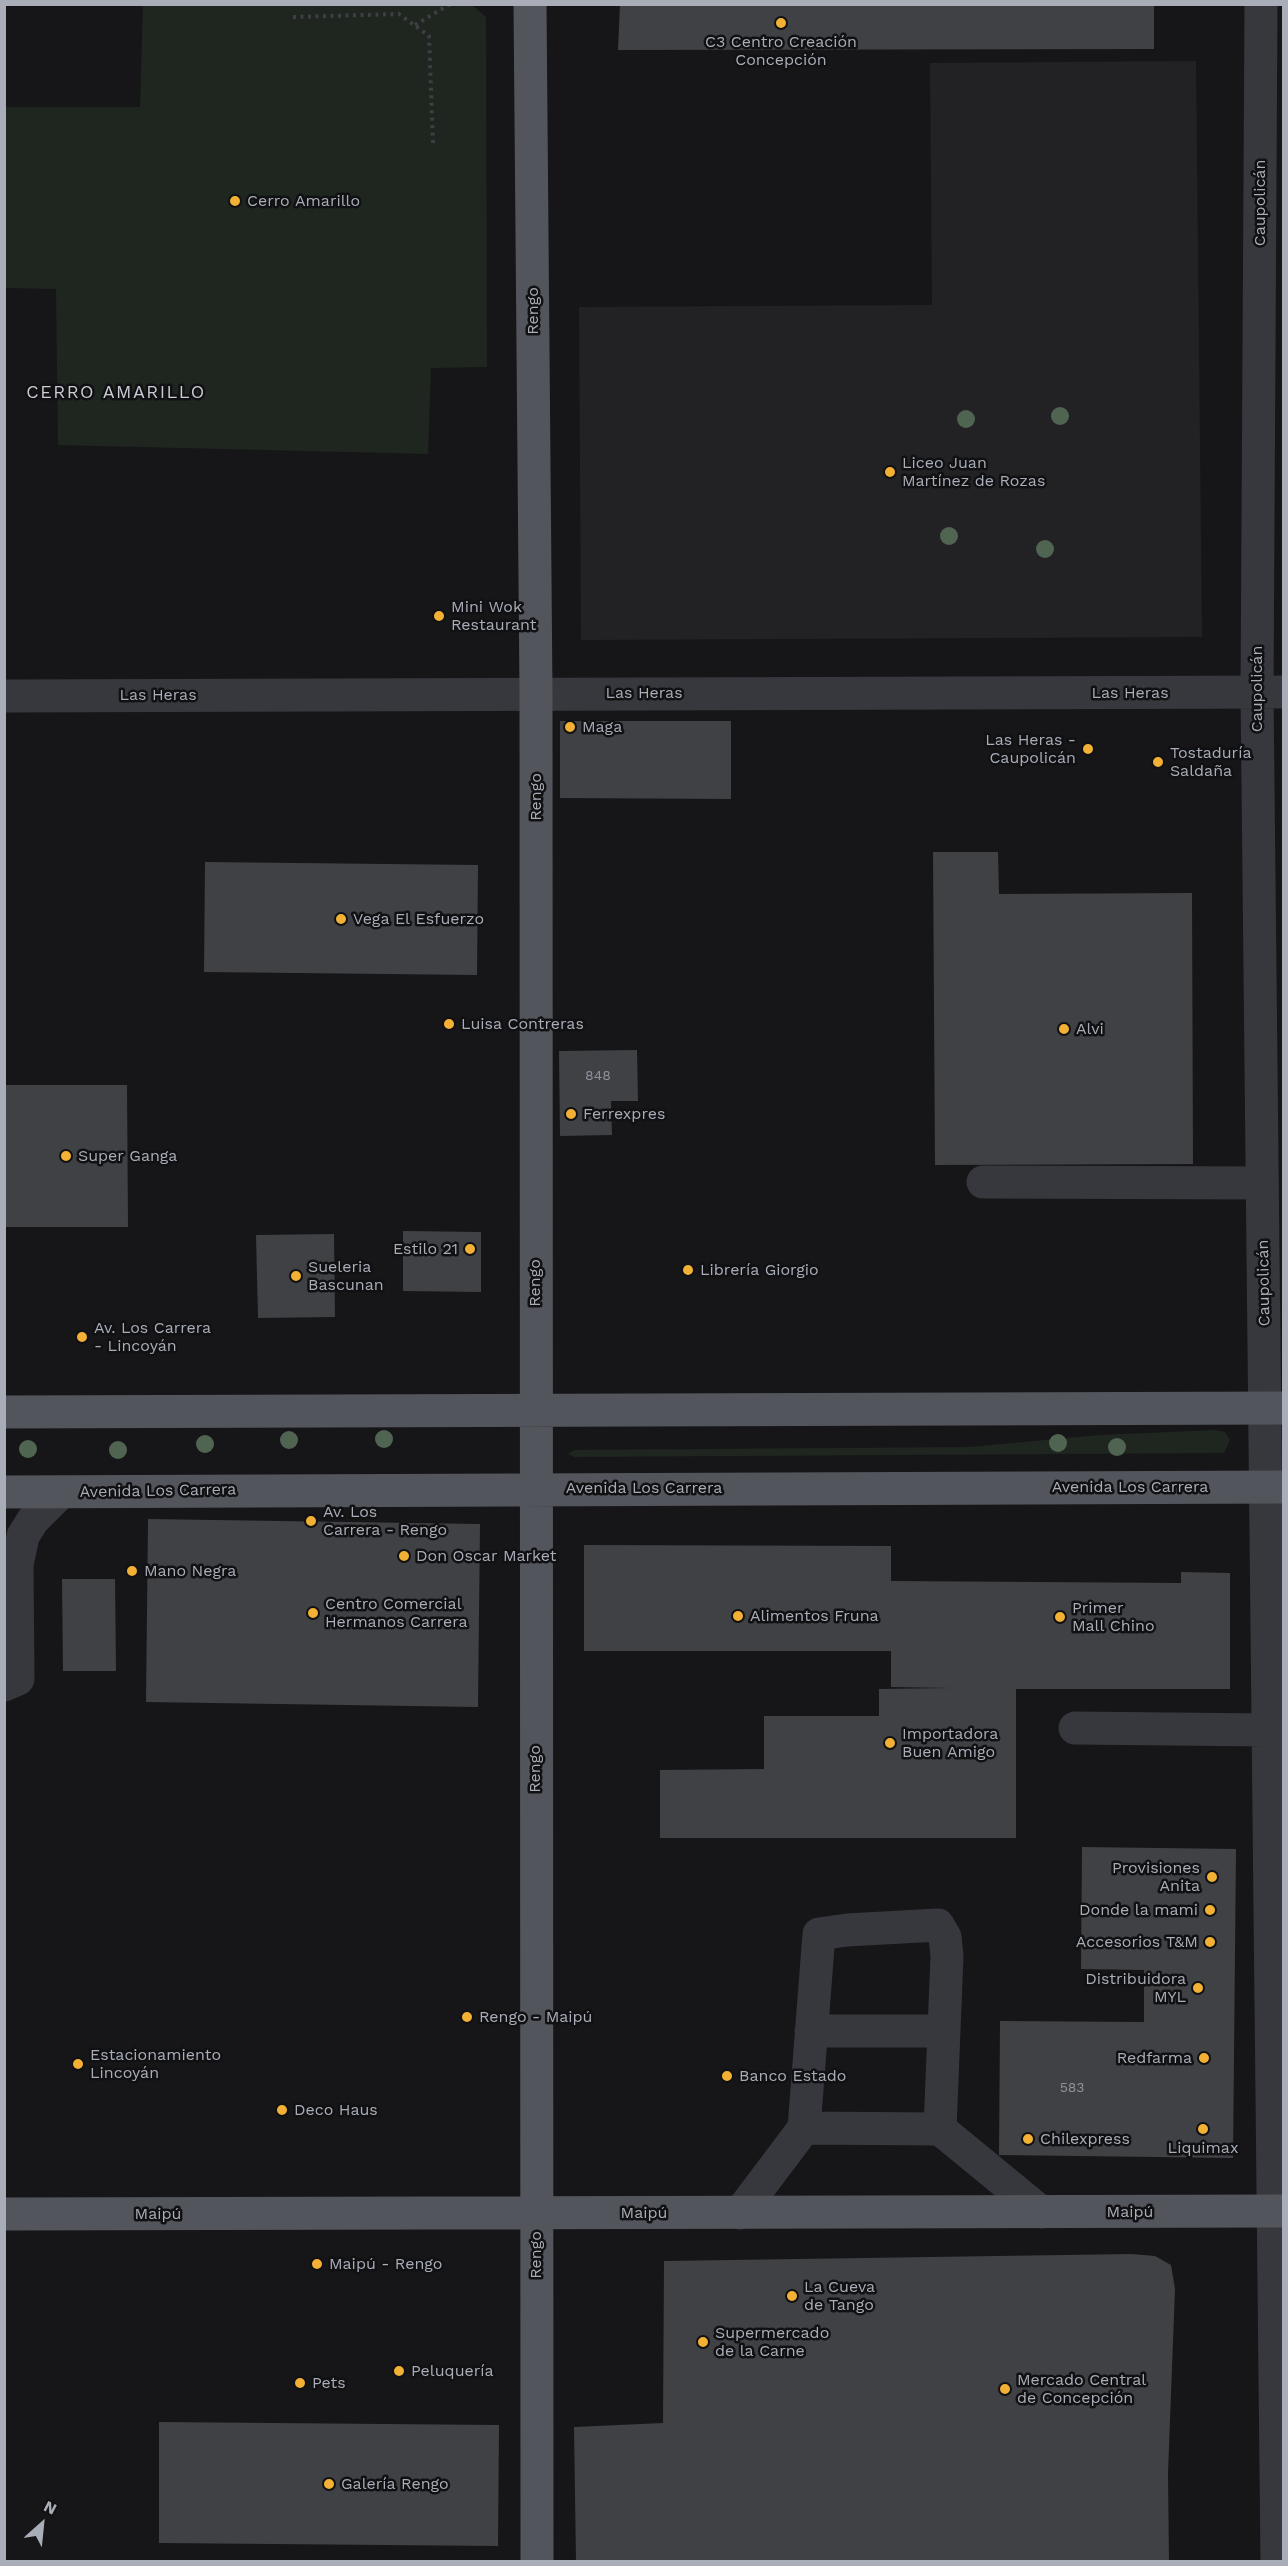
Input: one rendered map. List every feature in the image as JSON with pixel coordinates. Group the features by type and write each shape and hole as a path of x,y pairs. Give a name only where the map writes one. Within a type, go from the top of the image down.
{"main road":[{"name":"Rengo","path":"530,4 536,693 534,1488 537,2562"},
{"path":"4,1412 1274,1408"},
{"name":"Avenida Los Carrera","path":"4,1492 534,1488 1274,1487"},
{"name":"Maipú","path":"4,2214 1280,2211"}],"street":[{"name":"Caupolicán","path":"1261,4 1270,692 1262,1183 1273,1231 1274,1718 1280,2211 1277,2562"},
{"name":"Las Heras","path":"4,696 1270,692"},
{"path":"983,1182 1262,1183"},
{"path":"11,1682 11,1573 23,1536 33,1520 61,1492"},
{"path":"1075,1728 1274,1718"},
{"path":"740,2213 804,2127 819,1934 839,1930 938,1925 945,1937 947,1956 940,2129"},
{"path":"812,2031 944,2031"},
{"path":"804,2127 940,2129 1041,2212"}],"path":[{"path":"415,25 450,4"},
{"path":"293,17 399,14 429,36 433,142"}],"shaded area":[{"path":"471,4 486,17 487,367 431,368 428,454 58,445 56,289 5,288 5,107 140,107 143,5"},
{"name":"Liceo Juan Martínez de Rozas","path":"1196,61 1202,637 581,640 579,307 932,305 930,63"},
{"path":"1215,1430 1225,1432 1230,1440 1224,1453 575,1457 568,1454 574,1450 969,1447 1099,1435"}],"building":[{"path":"620,4 1154,4 1154,49 618,50"},
{"path":"560,721 731,721 731,799 560,798"},
{"name":"Alvi","path":"933,852 998,852 999,894 1192,893 1193,1164 935,1165"},
{"name":"Vega El Esfuerzo","path":"205,862 478,865 477,975 204,972"},
{"path":"637,1050 638,1101 611,1101 612,1135 560,1136 559,1051"},
{"name":"Super Ganga","path":"4,1085 127,1085 128,1227 4,1227"},
{"path":"403,1231 481,1232 481,1292 403,1291"},
{"name":"Sueleria Bascunan","path":"334,1234 335,1317 258,1318 256,1235"},
{"name":"Centro Comercial Hermanos Carrera","path":"148,1519 480,1524 478,1707 146,1702"},
{"path":"584,1545 891,1546 891,1581 1181,1583 1181,1572 1230,1573 1230,1689 1016,1689 1016,1838 660,1838 660,1770 764,1769 764,1716 879,1716 879,1689 950,1688 891,1687 891,1651 584,1651"},
{"path":"62,1579 115,1579 116,1671 63,1671"},
{"path":"1082,1847 1236,1849 1233,2158 999,2155 1000,2021 1144,2022 1144,1970 1081,1969"},
{"name":"Mercado Central de Concepción","path":"1131,2254 1155,2256 1171,2265 1175,2289 1168,2473 1169,2562 576,2562 574,2427 663,2423 664,2261"},
{"name":"Galería Rengo","path":"159,2422 499,2425 498,2546 159,2543"}],"place":[{"name":"C3 Centro Creación Concepción","path":"781,23"},
{"name":"Cerro Amarillo","path":"235,201"},
{"name":"Liceo Juan Martínez de Rozas","path":"890,472"},
{"name":"Mini Wok Restaurant","path":"439,616"},
{"name":"Maga","path":"570,727"},
{"name":"Las Heras - Caupolicán","path":"1088,749"},
{"name":"Tostaduría Saldaña","path":"1158,762"},
{"name":"Vega El Esfuerzo","path":"341,919"},
{"name":"Luisa Contreras","path":"449,1024"},
{"name":"Alvi","path":"1064,1029"},
{"name":"Ferrexpres","path":"571,1114"},
{"name":"Super Ganga","path":"66,1156"},
{"name":"Estilo 21","path":"470,1249"},
{"name":"Librería Giorgio","path":"688,1270"},
{"name":"Sueleria Bascunan","path":"296,1276"},
{"name":"Av. Los Carrera - Lincoyán","path":"82,1337"},
{"name":"Av. Los Carrera - Rengo","path":"311,1521"},
{"name":"Don Oscar Market","path":"404,1556"},
{"name":"Mano Negra","path":"132,1571"},
{"name":"Centro Comercial Hermanos Carrera","path":"313,1613"},
{"name":"Alimentos Fruna","path":"738,1616"},
{"name":"Primer Mall Chino","path":"1060,1617"},
{"name":"Importadora Buen Amigo","path":"890,1743"},
{"name":"Provisiones Anita","path":"1212,1877"},
{"name":"Donde la mami","path":"1210,1910"},
{"name":"Accesorios T&M","path":"1210,1942"},
{"name":"Distribuidora MYL","path":"1198,1988"},
{"name":"Rengo - Maipú","path":"467,2017"},
{"name":"Redfarma","path":"1204,2058"},
{"name":"Estacionamiento Lincoyán","path":"78,2064"},
{"name":"Banco Estado","path":"727,2076"},
{"name":"Deco Haus","path":"282,2110"},
{"name":"Liquimax","path":"1203,2129"},
{"name":"Chilexpress","path":"1028,2139"},
{"name":"Maipú - Rengo","path":"317,2264"},
{"name":"La Cueva de Tango","path":"792,2296"},
{"name":"Supermercado de la Carne","path":"703,2342"},
{"name":"Peluquería","path":"399,2371"},
{"name":"Pets","path":"300,2383"},
{"name":"Mercado Central de Concepción","path":"1005,2389"},
{"name":"Galería Rengo","path":"329,2484"}],"district":[{"name":"CERRO AMARILLO","path":"116,393"}]}
